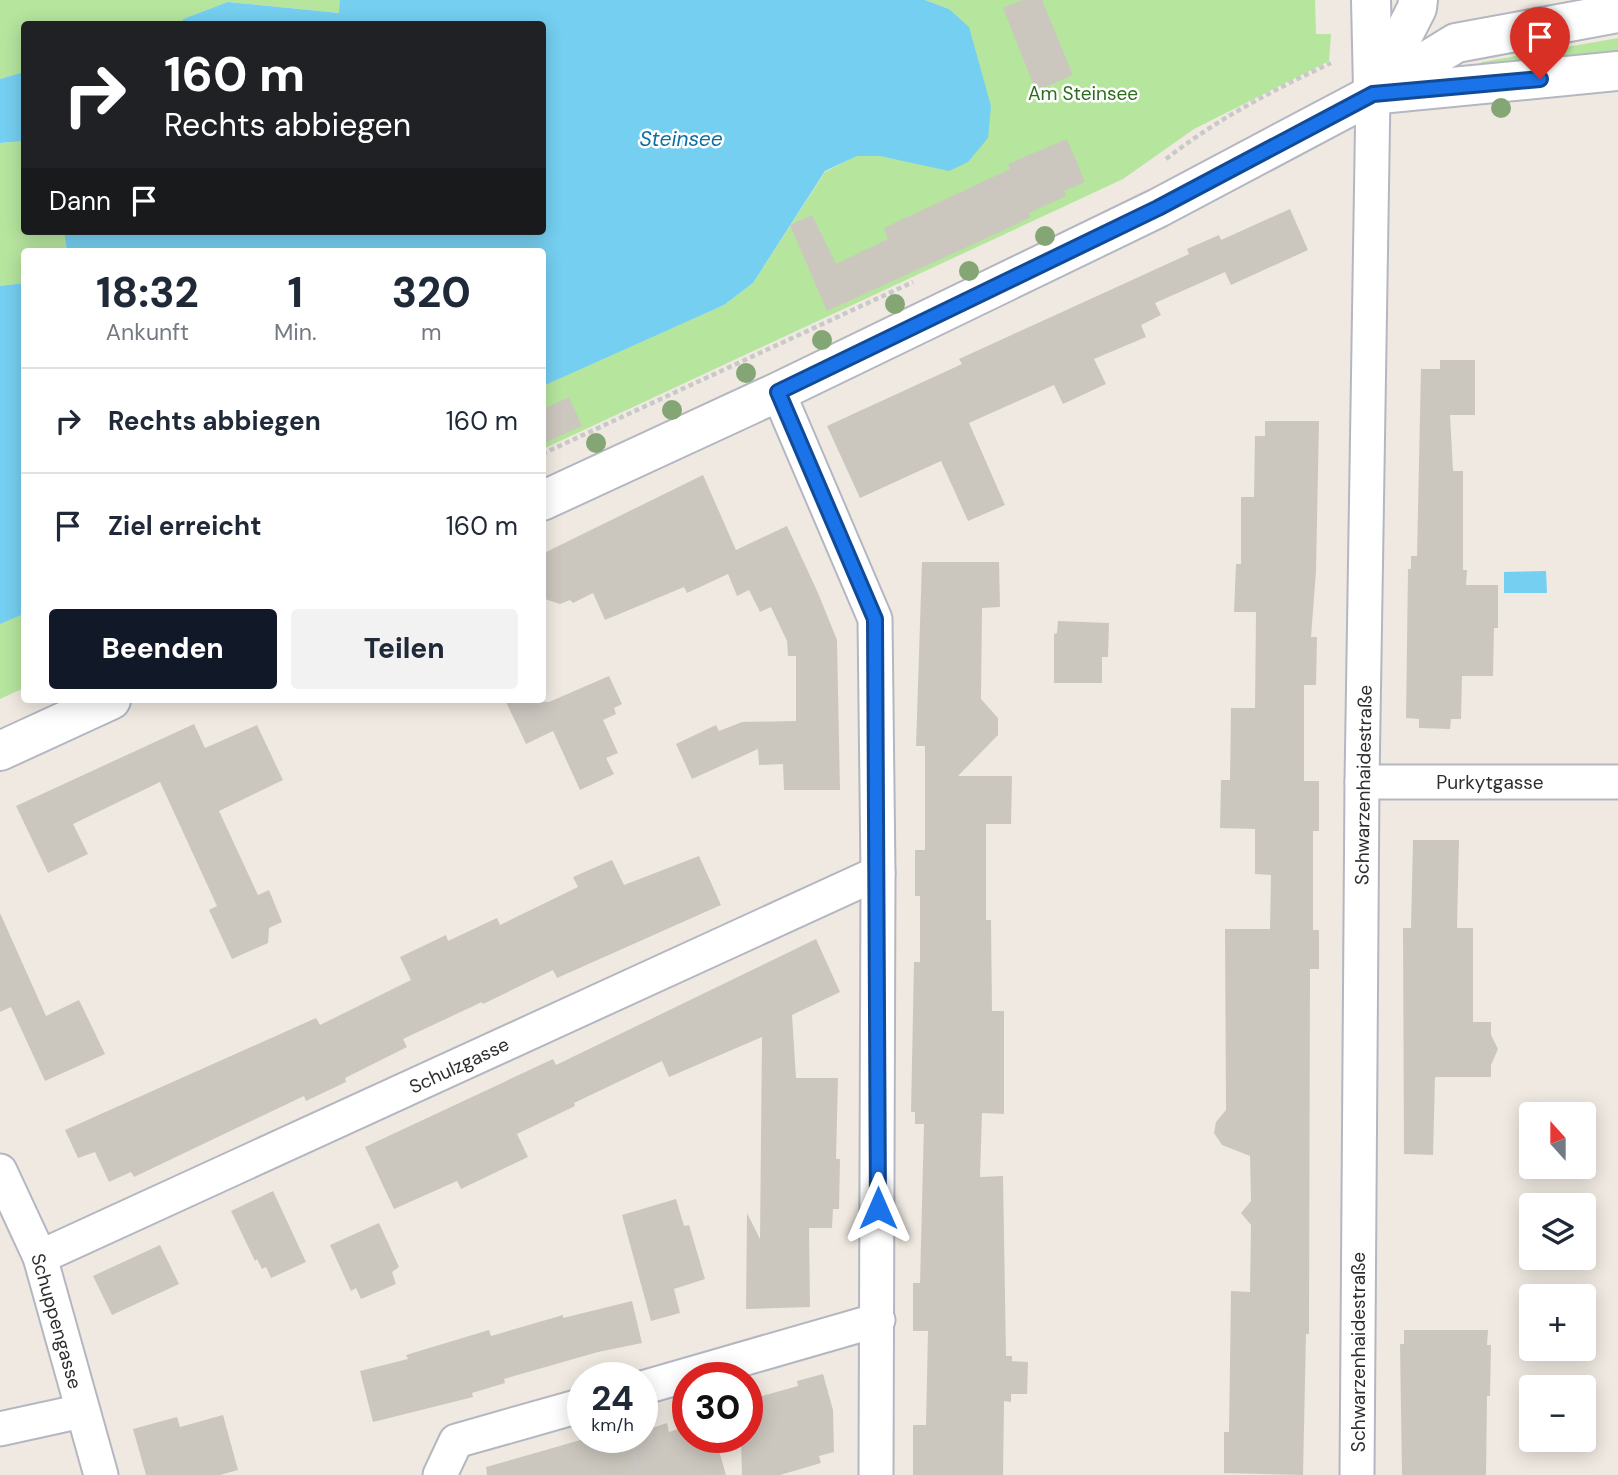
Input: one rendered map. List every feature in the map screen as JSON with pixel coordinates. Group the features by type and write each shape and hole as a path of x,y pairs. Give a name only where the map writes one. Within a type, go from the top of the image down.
{"main road":[{"path":"1371,0 1373,94"},
{"path":"1373,94 1417,8 1418,0"},
{"path":"546,499 778,392 1158,208 1373,94 1455,43 1618,13"},
{"path":"1373,94 1618,71"},
{"path":"0,751 104,703"}],"street":[{"name":"Schwarzenhaidestraße","path":"1357,1475 1362,782 1373,94"},
{"path":"778,392 875,619 878,873 876,1475"},
{"name":"Purkytgasse","path":"1362,782 1618,782"},
{"name":"Schulzgasse","path":"40,1257 878,873"},
{"name":"Schuppengasse","path":"0,1171 40,1257 101,1475"},
{"path":"658,1383 878,1320"},
{"path":"440,1475 456,1441 567,1410"},
{"path":"0,1429 82,1411"}],"path":[{"path":"1162,162 1201,132 1255,100 1331,63"},
{"path":"546,452 914,281"},
{"path":"634,1453 640,1475"}],"green space":[{"path":"0,0 340,0 340,13 229,2 183,21 21,21 21,73 0,79"},
{"name":"Am Steinsee","path":"925,0 1315,0 1316,34 1331,34 1329,61 1194,129 1123,179 546,448 546,384 724,305 753,283 825,172 856,156 880,156 949,9"},
{"path":"1618,38 1618,58 1475,67 1482,62"},
{"path":"21,141 21,235 65,235 66,248 21,248 21,283 0,286 0,143"},
{"path":"21,615 21,689 0,699 0,624"}],"water":[{"name":"Steinsee","path":"340,0 925,0 949,9 969,27 991,106 988,138 968,162 949,171 880,156 857,156 825,171 753,283 724,305 546,385 546,248 66,248 65,235 546,235 546,21 183,21 228,2 339,13"},
{"path":"21,73 21,141 0,143 0,79"},
{"path":"21,283 21,615 0,624 0,286"},
{"path":"1546,571 1547,593 1504,593 1504,572"}],"building":[{"path":"1022,0 1042,0 1073,75 1036,91 1003,8"},
{"path":"1067,139 1085,182 1064,191 1066,196 1029,213 1031,217 1000,232 827,311 790,225 812,215 836,264 888,239 884,228 1010,169 1008,164"},
{"path":"1290,209 1308,250 1231,285 1225,272 1155,303 1161,315 1141,325 1146,337 1094,359 1106,384 1063,404 1054,385 969,423 1005,505 968,521 941,461 860,498 827,426 962,364 959,359 1189,254 1187,249 1219,235 1221,240"},
{"path":"1440,360 1475,360 1475,415 1450,415 1453,471 1463,471 1463,570 1467,570 1466,585 1498,585 1498,628 1494,628 1493,676 1462,676 1461,719 1451,719 1450,729 1419,728 1419,719 1406,718 1408,569 1411,569 1411,556 1417,556 1421,369 1440,369"},
{"path":"569,397 582,426 546,442 546,408"},
{"path":"1265,421 1319,421 1316,571 1311,637 1317,637 1316,685 1304,685 1304,781 1319,781 1319,831 1313,831 1313,930 1319,930 1319,969 1310,969 1309,1334 1306,1334 1303,1475 1224,1473 1224,1432 1229,1432 1231,1291 1250,1292 1251,1225 1241,1213 1251,1201 1250,1156 1222,1145 1214,1133 1216,1122 1226,1110 1225,929 1270,929 1271,875 1255,874 1255,829 1220,828 1221,780 1230,780 1231,708 1255,708 1256,612 1234,612 1236,564 1241,564 1241,497 1254,497 1255,436 1265,436"},
{"path":"703,475 736,550 787,526 837,640 840,790 784,790 783,764 759,765 758,749 692,779 676,744 716,725 719,731 742,722 796,721 796,656 788,656 787,641 771,607 760,612 749,590 737,596 728,574 687,593 684,587 605,620 593,593 573,603 570,600 560,604 546,599 546,552"},
{"path":"922,562 999,562 1000,607 982,608 981,699 998,718 998,735 958,776 1012,776 1011,824 986,824 986,920 991,920 992,1011 1004,1011 1004,1114 982,1113 980,1177 1003,1176 1006,1356 1012,1356 1012,1361 1028,1362 1027,1394 1011,1394 1011,1402 1004,1401 1003,1475 913,1475 913,1425 926,1425 928,1331 913,1331 913,1283 920,1283 924,1124 915,1124 915,1112 911,1112 914,962 920,962 920,896 915,896 915,850 925,850 925,746 916,746"},
{"path":"1058,621 1109,623 1108,657 1102,657 1102,683 1054,683 1054,634 1057,633"},
{"path":"609,676 622,704 614,708 616,714 603,720 618,753 606,758 614,774 580,790 553,731 526,744 506,703 549,702"},
{"path":"194,724 205,748 257,725 283,780 219,811 258,895 269,890 282,922 269,928 268,943 232,959 209,910 217,906 160,782 73,824 88,854 48,873 16,806"},
{"path":"1413,840 1459,840 1457,928 1473,928 1473,1022 1491,1022 1491,1035 1498,1049 1491,1065 1491,1077 1435,1077 1433,1155 1404,1154 1403,928 1411,928"},
{"path":"699,856 721,905 557,978 553,970 483,1004 482,1002 403,1039 407,1047 345,1078 346,1082 306,1101 304,1096 134,1177 131,1172 109,1182 95,1152 78,1158 65,1130 316,1018 320,1025 411,980 400,957 446,935 448,941 497,918 500,925 578,887 573,877 612,860 624,885"},
{"path":"0,913 46,1016 79,1000 105,1054 45,1081 11,1007 0,1012"},
{"path":"816,939 840,992 792,1015 796,1078 838,1078 836,1159 840,1159 839,1209 833,1209 832,1228 809,1228 810,1307 746,1309 747,1213 760,1239 762,1037 669,1077 662,1061 517,1134 528,1157 461,1189 457,1181 394,1209 365,1147 553,1059 556,1065"},
{"path":"273,1191 306,1262 271,1278 266,1267 262,1269 257,1259 255,1261 231,1211"},
{"path":"676,1199 684,1226 689,1225 705,1279 674,1289 680,1313 651,1321 622,1215"},
{"path":"379,1223 399,1267 392,1272 396,1284 361,1299 356,1288 351,1291 330,1245"},
{"path":"160,1245 179,1284 112,1315 93,1276"},
{"path":"632,1301 642,1343 598,1352 504,1379 505,1383 472,1393 473,1397 373,1422 360,1371 408,1359 406,1355 489,1330 491,1336 563,1315 563,1318"},
{"path":"1404,1330 1488,1330 1487,1345 1491,1345 1486,1475 1402,1475 1400,1344 1404,1344"},
{"path":"823,1374 833,1410 834,1452 819,1456 821,1463 780,1475 742,1475 741,1453 763,1453 763,1396 798,1386 797,1381"},
{"path":"223,1415 238,1470 220,1475 146,1475 133,1429 177,1417 180,1427"},
{"path":"667,1423 669,1432 672,1431 672,1453 720,1453 726,1475 487,1475 486,1467 567,1444 567,1453 658,1453 658,1426"}],"route":[{"path":"878,1208 875,619 778,392 1158,208 1373,94 1540,79"}]}
